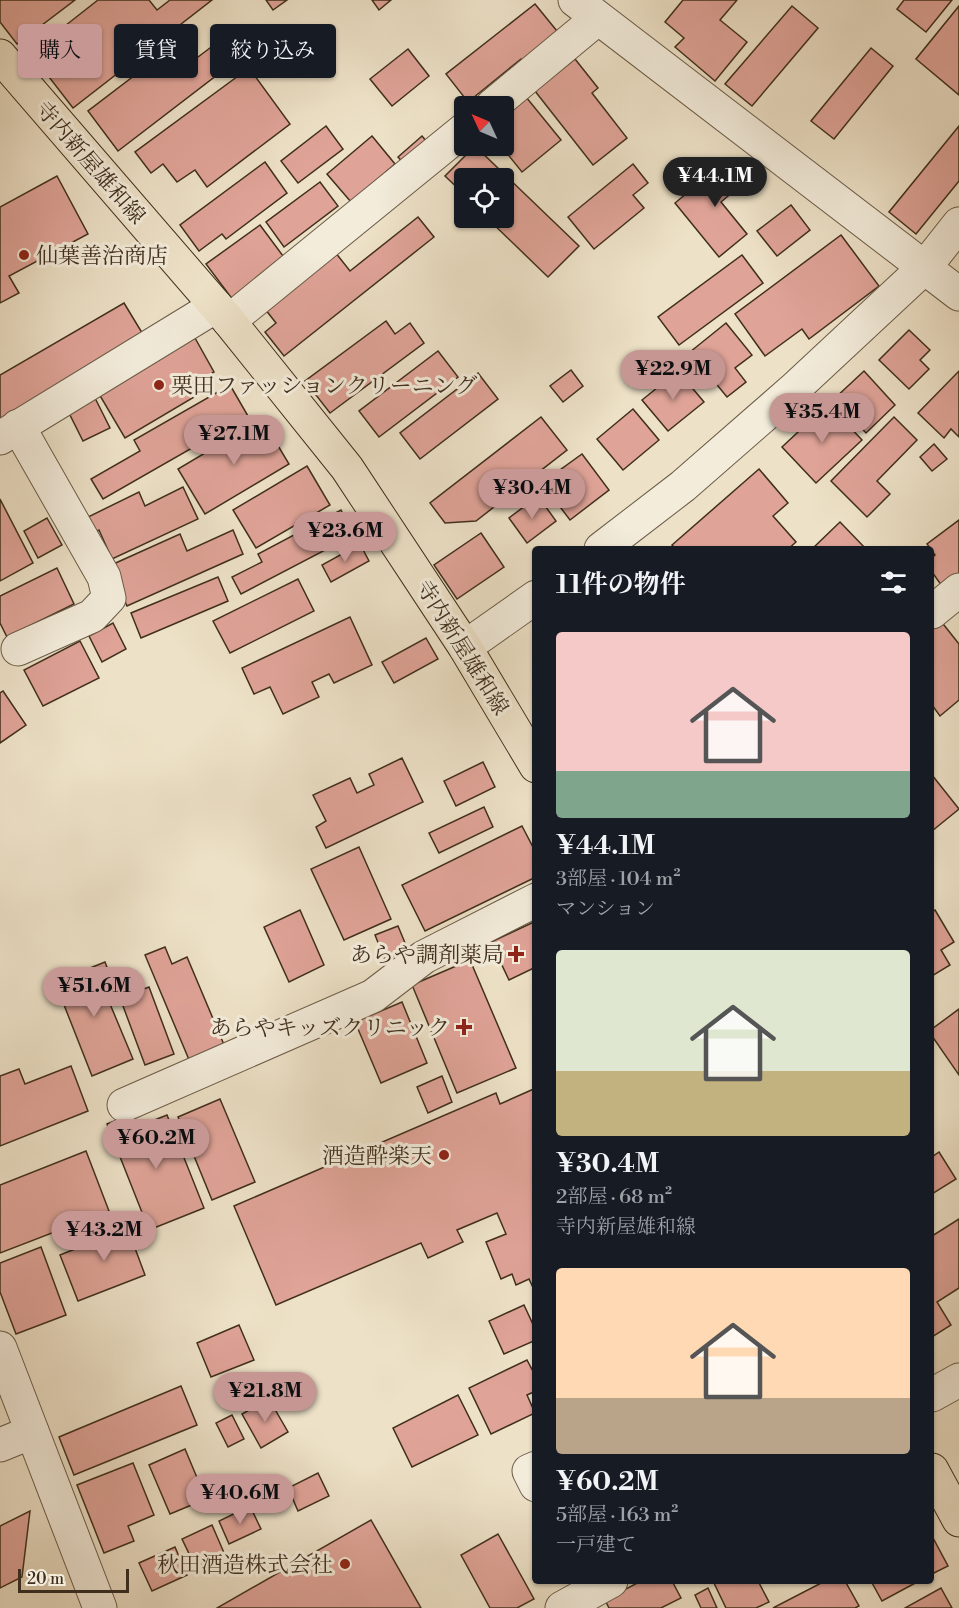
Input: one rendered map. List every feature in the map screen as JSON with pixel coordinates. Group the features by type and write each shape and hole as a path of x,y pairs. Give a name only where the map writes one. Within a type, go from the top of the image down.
{"main road":[{"name":"寺内新屋雄和線","path":"0,56 222,314 347,468 465,647 532,759"},
{"path":"934,1474 959,1520"}],"street":[{"path":"502,96 586,9 959,294"},
{"path":"18,649 92,616 109,598 104,577 9,432 222,314 454,137"},
{"path":"605,546 684,486 793,390 925,267 959,224"},
{"path":"934,610 959,590"},
{"path":"465,647 532,600"},
{"path":"124,1106 373,996 424,957 532,902"},
{"path":"0,1348 100,1608"},
{"path":"934,1394 959,1380"},
{"path":"0,1444 32,1432"}],"building":[{"path":"0,0 75,0 43,24 18,24 17,44 0,22"},
{"path":"98,0 149,0 157,10 170,0 212,0 181,24 114,24 114,76 73,108 50,78 102,78 102,24 67,24"},
{"path":"266,0 287,0 273,10"},
{"path":"372,0 391,0 379,10"},
{"path":"683,0 737,0 720,20 747,42 715,81 675,47 684,38 665,22"},
{"path":"904,0 952,0 926,32 897,9"},
{"path":"535,4 561,36 525,64 521,59 475,96 463,96 446,74"},
{"path":"792,6 818,28 752,106 725,84"},
{"path":"959,6 959,95 916,59"},
{"path":"210,48 210,78 213,78 118,151 88,111 131,78 198,78 198,57"},
{"path":"871,48 893,66 834,139 811,121"},
{"path":"408,49 429,76 392,106 370,79"},
{"path":"575,59 598,88 592,93 627,138 593,165 535,91"},
{"path":"235,78 256,78 290,124 207,187 195,170 177,182 163,164 151,173 135,152"},
{"path":"526,97 561,140 522,172 509,156 514,156 514,107"},
{"path":"326,126 343,149 298,183 281,161"},
{"path":"959,126 959,181 916,234 889,212"},
{"path":"372,136 395,164 351,202 327,174"},
{"path":"422,136 431,147 407,167 398,157"},
{"path":"465,156 485,156 498,168 454,168 454,185 445,176"},
{"path":"728,159 746,181 721,202 747,234 719,257 675,203"},
{"path":"265,162 287,193 226,239 222,234 199,251 180,225"},
{"path":"633,164 648,183 633,195 644,208 594,249 568,217"},
{"name":"仙葉善治商店","path":"57,176 88,234 9,276 19,293 0,303 0,207"},
{"path":"320,182 338,206 284,247 266,222"},
{"path":"514,184 579,246 548,277 497,228 514,228"},
{"path":"791,205 810,230 777,256 757,231"},
{"path":"418,217 434,237 284,356 265,332 276,323 265,309 335,252 350,271"},
{"path":"260,225 286,260 233,300 206,264"},
{"path":"841,235 879,286 809,339 802,329 765,356 735,314"},
{"path":"742,255 763,283 679,345 658,317"},
{"path":"124,303 144,336 0,420 0,375"},
{"path":"386,321 395,334 410,323 424,343 330,413 305,381"},
{"path":"726,323 752,355 735,368 746,382 727,397 690,352"},
{"path":"909,330 930,350 920,360 929,369 909,389 879,360"},
{"name":"栗田ファッションクリーニング","path":"195,338 214,372 200,380 206,390 125,438 99,394"},
{"path":"438,351 458,377 379,437 359,411"},
{"path":"571,370 583,386 563,402 550,386"},
{"path":"678,371 704,402 668,431 642,400"},
{"path":"864,371 895,405 866,433 834,399"},
{"path":"959,371 959,437 951,429 944,438 918,413"},
{"path":"478,373 498,399 420,459 400,433"},
{"path":"230,385 248,416 103,499 91,479 140,451 134,440"},
{"path":"95,398 110,428 83,441 68,411"},
{"path":"828,404 862,440 816,483 782,447"},
{"path":"633,409 659,440 623,470 597,439"},
{"path":"541,417 567,450 476,521 445,523 430,503"},
{"path":"894,417 917,440 877,481 890,494 867,517 831,481"},
{"path":"262,419 289,464 205,514 178,469"},
{"path":"934,444 947,459 932,471 920,457"},
{"path":"582,454 609,490 570,520 542,483"},
{"path":"307,466 330,505 256,548 233,510"},
{"path":"759,469 788,503 773,516 796,542 791,546 672,545"},
{"path":"183,487 198,519 112,559 99,530 92,534 84,519 139,492 145,506"},
{"path":"538,496 556,521 527,543 509,518"},
{"path":"0,499 33,563 0,581"},
{"path":"341,510 354,535 241,594 232,577 262,562 258,554"},
{"path":"47,518 62,545 38,558 24,531"},
{"path":"959,520 959,577 944,589 934,575 934,546 927,544"},
{"path":"840,522 863,546 815,546"},
{"path":"233,530 243,554 127,606 109,566 180,534 187,551"},
{"path":"481,533 504,567 457,599 434,565"},
{"path":"360,544 369,561 331,582 322,565"},
{"path":"57,568 74,604 7,637 0,623 0,596"},
{"path":"218,577 228,601 141,638 131,613"},
{"path":"298,579 314,611 230,653 213,621"},
{"path":"350,617 372,665 334,683 329,674 312,682 319,697 283,714 270,687 254,694 242,668"},
{"path":"940,620 959,644 959,700 940,716 934,708 934,625"},
{"path":"113,623 126,649 102,662 89,636"},
{"path":"426,638 438,659 394,683 382,662"},
{"path":"80,641 99,678 43,706 24,670"},
{"path":"3,691 26,725 0,743 0,693"},
{"path":"402,758 423,802 326,848 316,827 326,821 313,795 350,778 357,793 374,785 369,774"},
{"path":"483,762 495,787 456,806 444,781"},
{"path":"934,778 959,809 934,829"},
{"path":"484,807 493,827 439,853 429,833"},
{"path":"522,826 532,845 532,879 425,931 402,885"},
{"path":"359,847 391,919 344,940 311,869"},
{"path":"300,910 324,965 289,982 264,927"},
{"path":"934,911 954,942 941,950 950,965 934,975"},
{"name":"あらや調剤薬局","path":"532,923 532,969 509,980 491,942"},
{"path":"398,926 408,950 385,960 375,935"},
{"path":"165,947 172,964 187,957 225,1047 190,1062 145,955"},
{"name":"あらやキッズクリニック","path":"470,960 516,1068 457,1093 412,985"},
{"path":"105,962 115,988 105,992 133,1059 92,1076 55,982"},
{"path":"149,987 174,1054 145,1065 120,998"},
{"path":"402,1002 427,1063 381,1083 355,1022"},
{"path":"959,1009 959,1075 934,1039 934,1028"},
{"path":"71,1066 88,1111 0,1146 0,1076 19,1069 25,1084"},
{"path":"442,1076 452,1102 428,1113 417,1087"},
{"name":"酒造酔楽天","path":"532,1090 532,1285 529,1279 516,1285 512,1274 501,1279 486,1242 506,1234 497,1213 457,1230 463,1242 428,1258 421,1243 276,1305 234,1206 496,1093 500,1104"},
{"path":"220,1099 255,1182 212,1200 178,1117"},
{"path":"167,1115 204,1208 149,1230 107,1124 127,1116 132,1129"},
{"path":"86,1151 109,1211 0,1253 0,1185"},
{"path":"939,1152 956,1179 934,1193 934,1156"},
{"path":"123,1216 145,1275 78,1301 60,1255 105,1237 100,1224"},
{"path":"959,1219 959,1288 937,1302 951,1325 934,1336 934,1235"},
{"path":"41,1247 66,1315 16,1334 0,1292 0,1263"},
{"path":"524,1305 532,1322 532,1342 504,1354 489,1321"},
{"path":"239,1325 254,1360 211,1377 197,1343"},
{"path":"527,1360 532,1369 532,1393 527,1395 532,1406 532,1414 491,1434 469,1388"},
{"path":"181,1386 197,1425 74,1475 59,1437"},
{"path":"458,1395 478,1435 412,1467 393,1428"},
{"path":"269,1399 288,1432 261,1448 242,1414"},
{"path":"232,1415 244,1439 228,1447 216,1423"},
{"path":"185,1449 206,1499 170,1514 149,1465"},
{"path":"133,1463 154,1515 128,1526 134,1541 104,1553 77,1485"},
{"path":"318,1473 329,1496 298,1511 288,1488"},
{"path":"250,1506 261,1529 229,1544 219,1521"},
{"path":"30,1511 22,1577 0,1588 0,1526"},
{"name":"秋田酒造株式会社","path":"371,1520 421,1608 217,1608"},
{"path":"212,1525 225,1555 196,1568 182,1539"},
{"path":"498,1534 534,1599 517,1608 490,1608 461,1555"},
{"path":"934,1540 948,1566 934,1573"},
{"path":"175,1547 187,1575 152,1591 139,1563"},
{"path":"635,1584 674,1584 681,1598 661,1608 609,1608 605,1600"},
{"path":"714,1584 760,1584 769,1602 756,1608 726,1608"},
{"path":"819,1584 847,1584 859,1606 855,1608 773,1608"},
{"path":"873,1584 913,1584 882,1601"},
{"path":"708,1588 717,1608 701,1608 695,1595"},
{"path":"941,1588 952,1608 905,1608"}],"place":[{"name":"仙葉善治商店","path":"24,255"},
{"name":"栗田ファッションクリーニング","path":"159,385"},
{"name":"あらや調剤薬局","path":"516,954"},
{"name":"あらやキッズクリニック","path":"464,1027"},
{"name":"酒造酔楽天","path":"444,1155"},
{"name":"秋田酒造株式会社","path":"345,1564"}]}
